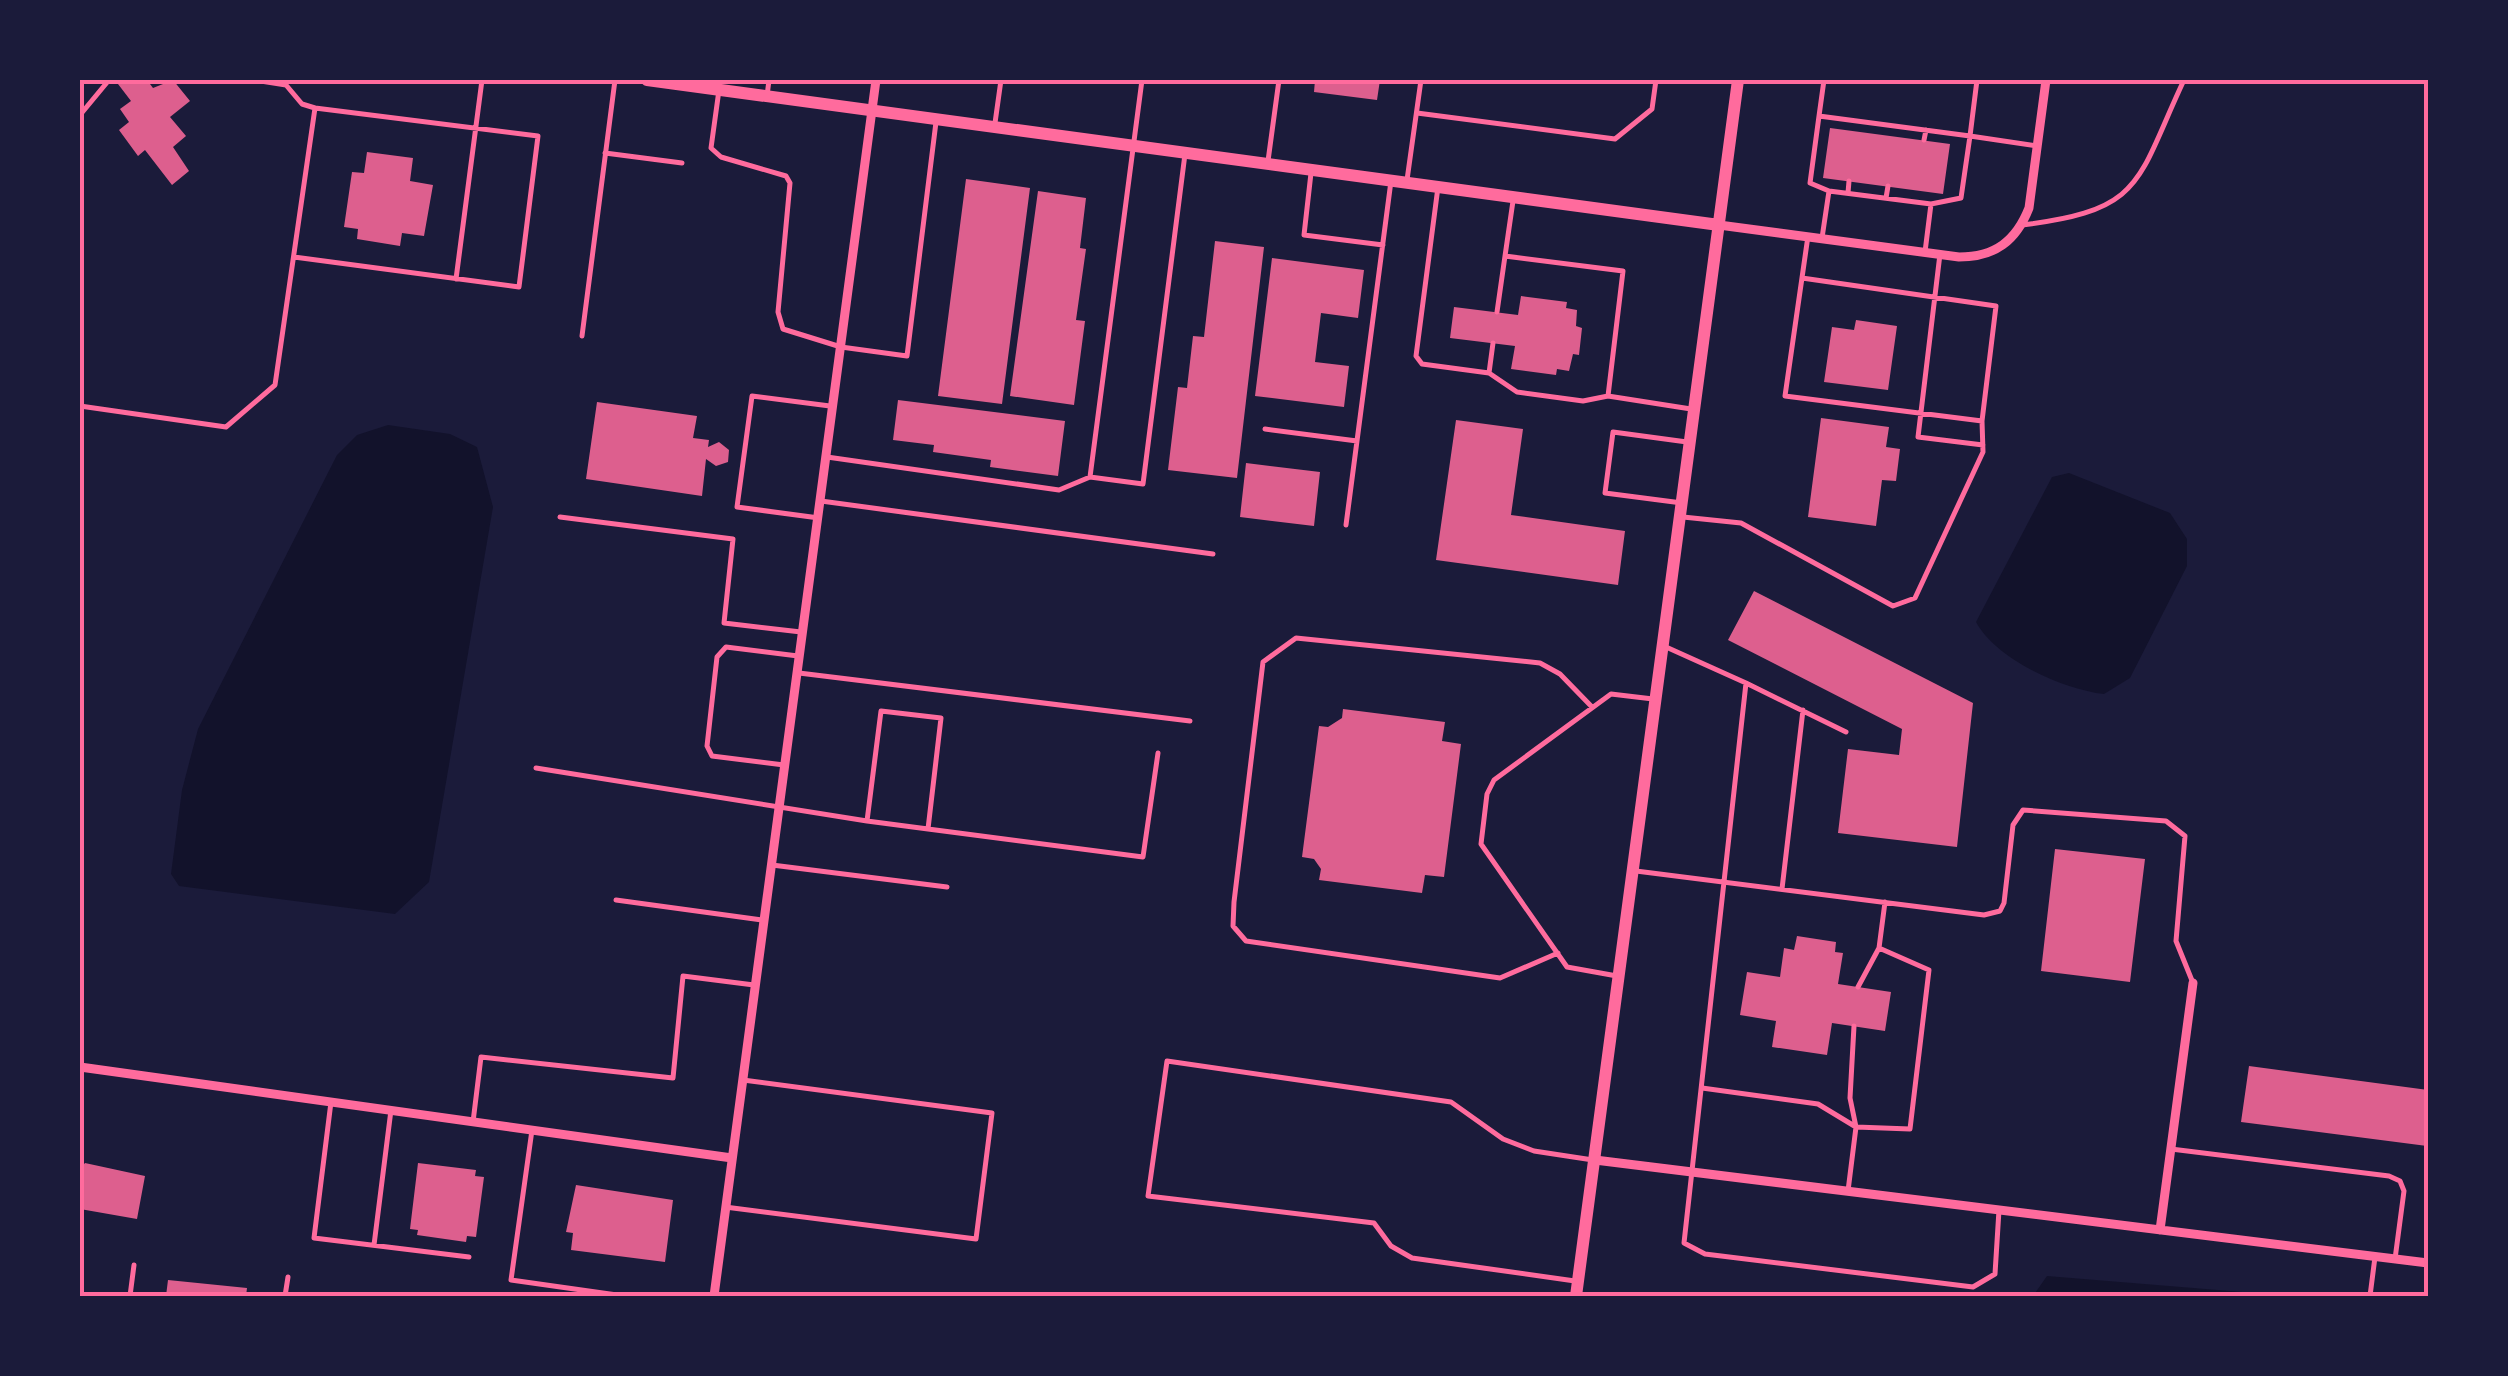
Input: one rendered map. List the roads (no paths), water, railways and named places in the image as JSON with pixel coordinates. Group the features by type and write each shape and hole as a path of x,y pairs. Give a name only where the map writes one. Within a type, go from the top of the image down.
{"main road":[{"path":"647,80 1719,225"},
{"path":"1577,1289 1738,80"}],"street":[{"path":"714,1296 876,80"},
{"path":"1719,225 1940,254 1976,256 1996,250 2022,225 2029,208 2046,80"},
{"path":"2160,1230 2192,983"},
{"path":"80,1066 732,1158"},
{"path":"1595,1160 2428,1263"}],"lane":[{"path":"80,115 110,80"},
{"path":"254,80 286,84 302,104 315,108 538,136 520,287 294,258"},
{"path":"456,279 482,80"},
{"path":"582,336 615,80"},
{"path":"767,96 769,80"},
{"path":"994,126 1000,80"},
{"path":"1090,477 1142,80"},
{"path":"1268,163 1278,80"},
{"path":"1407,180 1421,80"},
{"path":"1417,113 1615,139 1652,109 1656,80"},
{"path":"1824,80 1810,182 1829,190 1931,204 1961,198 1977,80"},
{"path":"2022,225 2086,216 2104,209 2133,188 2184,80"},
{"path":"719,90 711,148 721,157 786,176 790,183 778,312 783,329 841,347 907,356 936,119"},
{"path":"80,406 226,427 275,385 315,108"},
{"path":"1819,116 2037,146"},
{"path":"1856,131 1858,122"},
{"path":"1894,136 1895,126"},
{"path":"1924,140 1926,130"},
{"path":"827,457 1060,490 1090,477 1143,484 1185,151"},
{"path":"605,153 682,163"},
{"path":"1312,168 1304,235 1382,244"},
{"path":"1346,526 1391,178"},
{"path":"1848,193 1849,181"},
{"path":"1438,184 1416,356 1422,364 1489,373 1516,392 1583,400 1608,396 1694,409"},
{"path":"1886,198 1888,186"},
{"path":"1822,238 1829,190"},
{"path":"1916,202 1917,190"},
{"path":"1497,312 1514,196"},
{"path":"1924,252 1931,204"},
{"path":"1808,236 1785,396 1982,422"},
{"path":"1940,254 1918,436 1983,445"},
{"path":"1505,256 1623,271 1608,396"},
{"path":"1690,442 1613,432 1605,493 1741,522 1893,606 1915,598 1983,445 1982,422 1996,306 1802,278"},
{"path":"1489,373 1493,342"},
{"path":"819,518 737,507 752,396 833,406"},
{"path":"1265,430 1357,440"},
{"path":"821,501 1213,554"},
{"path":"560,516 734,539 724,622 804,632"},
{"path":"1558,953 1500,978 1246,941 1233,926 1234,902 1263,662 1296,638 1540,664 1560,674 1592,706"},
{"path":"1663,646 1846,732"},
{"path":"786,766 712,756 707,746 718,657 726,647 801,657"},
{"path":"799,673 1190,721"},
{"path":"1746,683 1684,1243 1705,1254 1973,1287 1994,1274 1999,1210"},
{"path":"1619,976 1567,966 1482,844 1487,794 1494,780 1611,694 1656,699"},
{"path":"1782,889 1803,710"},
{"path":"867,821 881,711 940,718 928,830"},
{"path":"536,768 928,830 1143,857 1158,753"},
{"path":"1633,870 1984,915 2000,911 2014,825 2023,810 2166,822 2184,836 2176,940 2192,983"},
{"path":"772,865 947,887"},
{"path":"616,900 765,920"},
{"path":"1858,987 1879,948 1885,902"},
{"path":"1701,1088 1818,1104 1856,1127 1910,1129 1929,970 1879,948"},
{"path":"474,1122 481,1057 672,1078 683,976 756,985"},
{"path":"1848,1191 1856,1127 1850,1098 1854,1026"},
{"path":"1577,1289 1412,1258 1391,1246 1374,1223 1148,1196 1167,1062 1451,1102 1503,1139 1534,1151 1595,1160"},
{"path":"725,1207 976,1239 992,1113 743,1080"},
{"path":"331,1102 314,1238 469,1257"},
{"path":"374,1245 391,1110"},
{"path":"532,1130 512,1280 624,1296"},
{"path":"2171,1149 2389,1176 2400,1181 2404,1191 2395,1259"},
{"path":"2370,1296 2375,1257"},
{"path":"130,1296 134,1265"},
{"path":"285,1296 288,1278"},
{"path":"331,1295 340,1296"}]}
